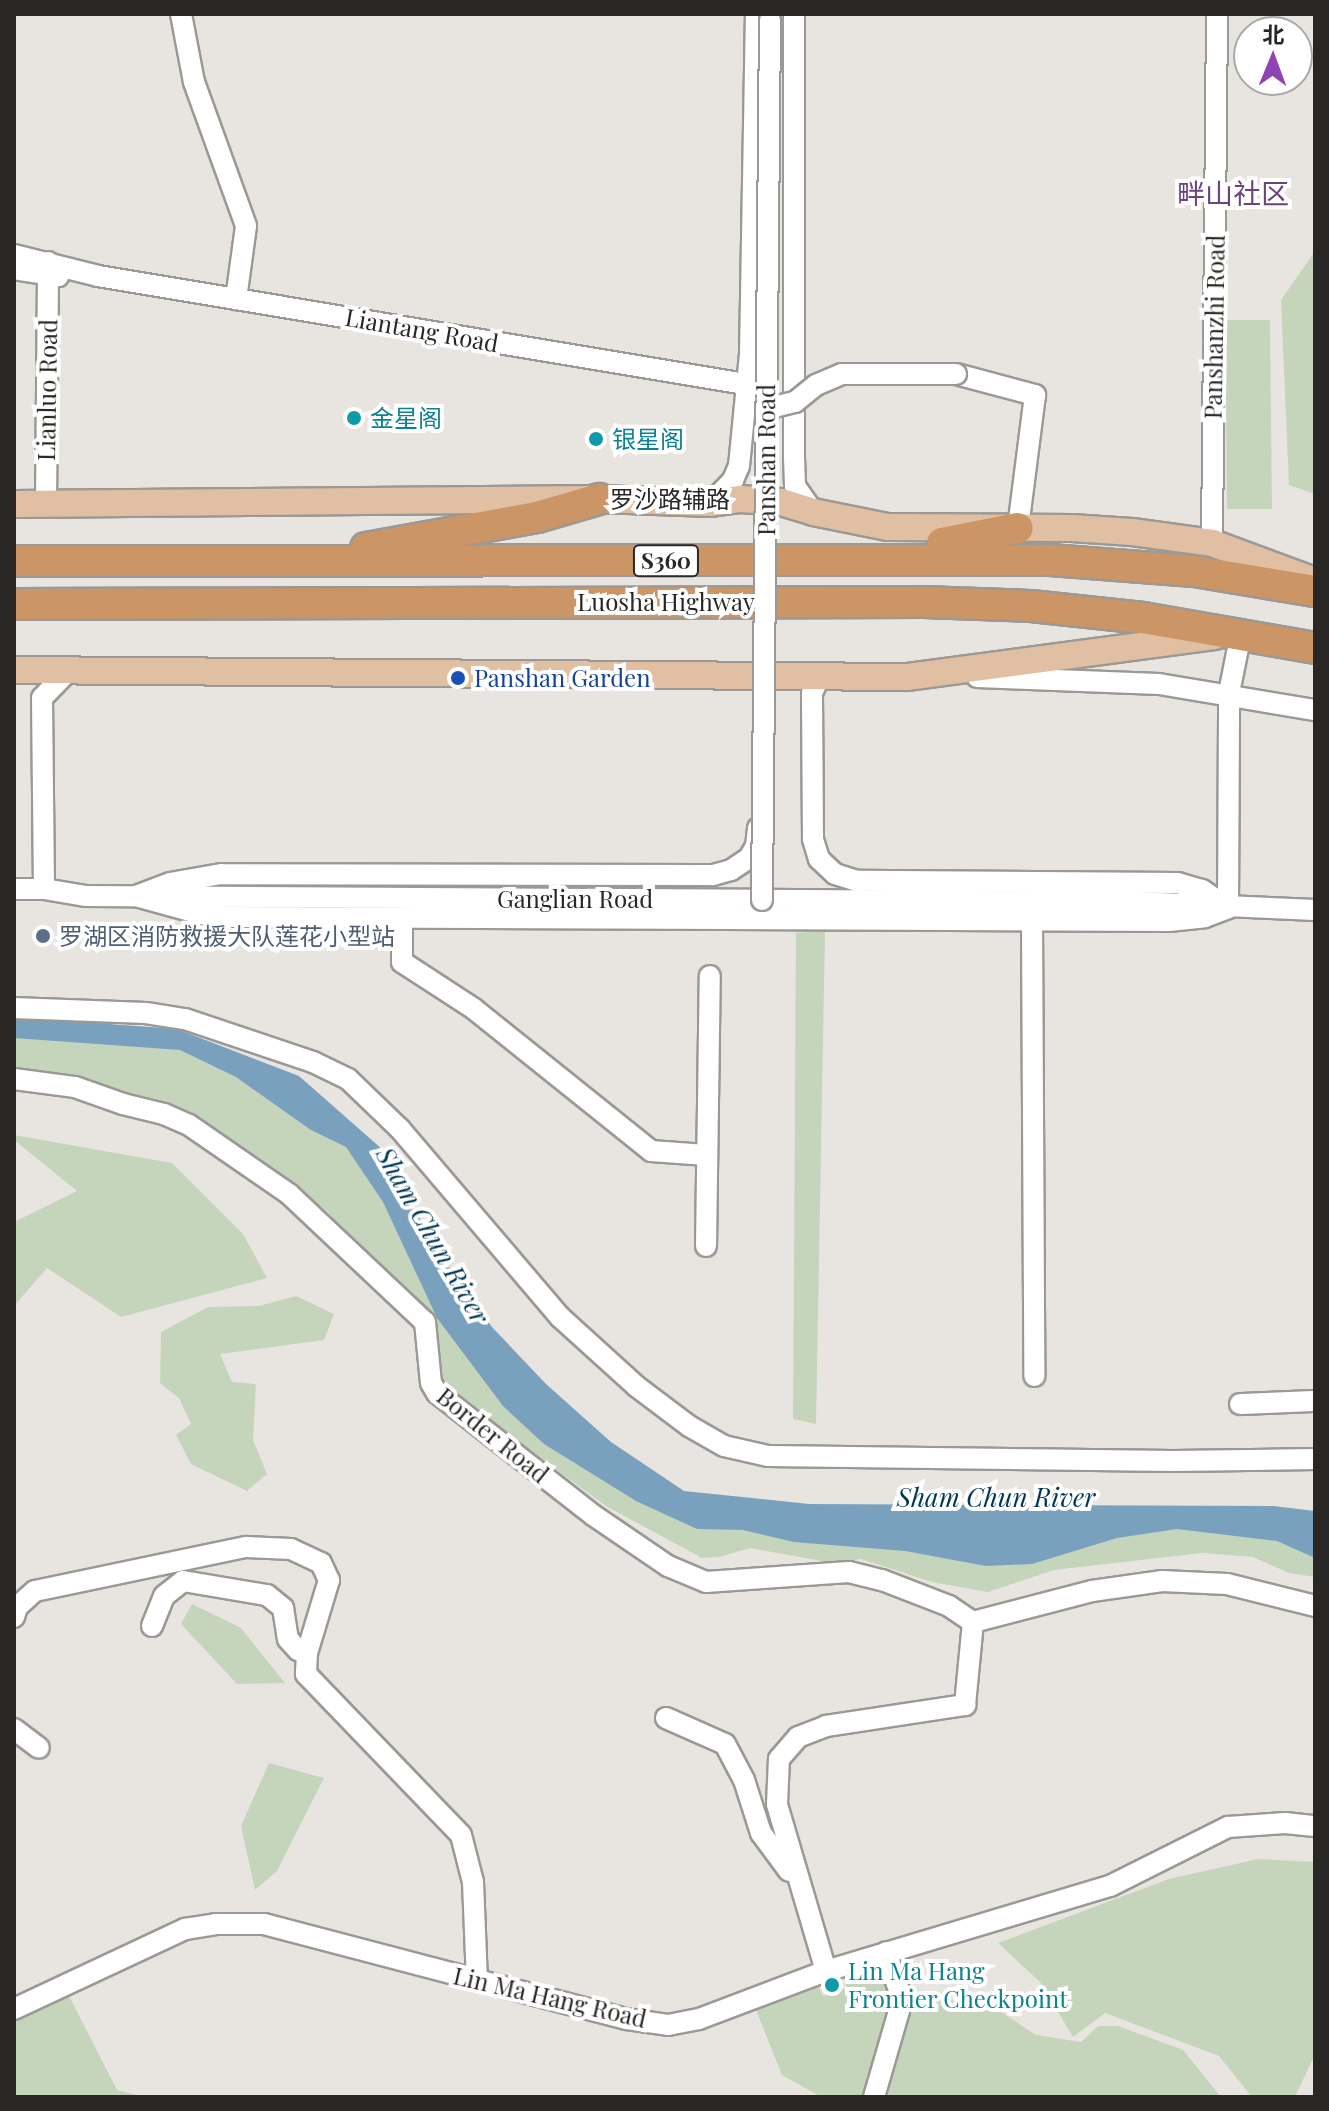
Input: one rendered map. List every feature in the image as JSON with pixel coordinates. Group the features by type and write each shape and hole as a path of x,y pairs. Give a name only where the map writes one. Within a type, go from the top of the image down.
{"highway":[{"path":"316,561 420,537 537,517 599,499"},
{"path":"862,561 914,546 976,539 1018,528"},
{"name":"Luosha Highway","path":"14,561 979,559 1120,563 1253,579 1315,591"},
{"name":"Luosha Highway","path":"14,604 924,602 1031,606 1241,633 1315,648"}],"main road":[{"name":"罗沙路辅路","path":"14,504 599,499 711,503 741,499 781,502 813,512 888,527 1132,532 1212,543 1315,581"},
{"path":"14,672 908,677 1241,633"}],"street":[{"path":"181,14 194,82 246,226 236,299"},
{"name":"Panshan Road","path":"794,14 795,486 813,512"},
{"name":"Panshanzhi Road","path":"1212,543 1217,14"},
{"name":"Panshan Road","path":"711,503 733,480 739,466 751,324 766,16"},
{"name":"Panshan Road","path":"762,900 766,16"},
{"name":"Liantang Road","path":"14,255 48,269"},
{"name":"Liantang Road","path":"14,269 48,269 98,276 745,384"},
{"name":"Lianluo Road","path":"46,504 48,269"},
{"path":"766,409 795,402 808,390 842,374 956,374 1035,395 1018,528"},
{"path":"1228,908 1229,693 1241,633"},
{"path":"44,889 42,698 69,670"},
{"path":"14,672 42,698"},
{"path":"136,896 170,883 221,874 703,875 731,870 749,858 758,840 759,702 755,686 747,676"},
{"path":"820,676 812,693 813,839 819,859 835,874 857,881 1178,883 1202,890 1228,908"},
{"path":"908,677 1094,680 1229,693 1315,710"},
{"name":"Ganglian Road","path":"14,889 44,889 86,896 1137,902 1190,903 1228,908"},
{"path":"136,896 187,911 230,917 1188,920 1228,908 1315,910"},
{"path":"402,918 402,962 474,1009 651,1151 706,1155"},
{"path":"1032,920 1034,1376"},
{"path":"706,1246 710,976"},
{"path":"14,1008 146,1013 185,1019 313,1062 348,1079 400,1129 560,1317 590,1347 689,1426 733,1449 768,1456 1173,1461 1315,1459"},
{"name":"Border Road","path":"14,1079 75,1087 164,1114 189,1125 289,1194 425,1322 431,1383 437,1393 562,1492 668,1566 706,1582 849,1572 882,1580 936,1601 973,1622"},
{"path":"1240,1404 1315,1401"},
{"path":"14,1617 17,1607 35,1591 246,1547 291,1549 321,1563 329,1580 307,1653 306,1674 461,1835 473,1882 477,1981"},
{"path":"152,1626 164,1596 183,1581 267,1595 283,1608 288,1639 298,1650 307,1653"},
{"path":"826,1971 797,1881 777,1804 779,1759 798,1737 826,1726 965,1705 973,1622 1092,1591 1162,1581 1227,1584 1315,1606"},
{"path":"666,1718 725,1744 744,1780 761,1833 797,1881"},
{"path":"14,1729 39,1748"},
{"name":"Lin Ma Hang Road","path":"14,2009 185,1929 215,1924 264,1924 627,2019 668,2025 699,2019 886,1952 1110,1886 1228,1827 1285,1823 1315,1826"},
{"path":"874,2097 899,2011 900,1993 886,1952"}],"green space":[{"path":"1315,251 1315,494 1289,485 1281,300"},
{"path":"1225,320 1270,320 1272,509 1227,509"},
{"path":"825,931 816,1424 793,1419 796,933"},
{"path":"14,1024 208,1053 338,1125 446,1300 649,1493 742,1517 1249,1516 1315,1538 1315,1577 1289,1573 1253,1557 1202,1553 1054,1570 988,1592 932,1582 861,1559 833,1563 750,1548 719,1557 702,1558 606,1506 446,1389 439,1373 438,1333 432,1319 413,1296 358,1247 327,1211 254,1155 176,1109 14,1079"},
{"path":"14,1135 172,1163 243,1234 267,1278 121,1317 47,1268 14,1306 14,1222 77,1191 14,1140"},
{"path":"296,1296 334,1314 324,1340 220,1354 232,1382 256,1384 253,1440 267,1474 247,1491 191,1464 176,1435 191,1424 179,1398 160,1383 161,1332 208,1307 259,1306"},
{"path":"192,1604 241,1628 285,1683 237,1684 181,1624"},
{"path":"269,1763 324,1778 277,1871 255,1890 241,1826"},
{"path":"1258,1859 1315,1862 1315,2054 1295,2097 1252,2097 1219,2056 1105,2013 1073,2037 1040,1982 998,1943 1169,1879"},
{"path":"881,1962 909,1998 973,2001 1000,2011 1036,2035 1081,2042 1098,2026 1118,2026 1183,2050 1221,2097 821,2097 782,2075 754,2005 817,1983 823,1996 847,1988 843,1975"},
{"path":"69,1996 117,2090 145,2097 14,2097 14,2022"}],"water":[{"path":"14,1017 177,1029 299,1076 391,1157 430,1239 492,1327 546,1384 611,1442 684,1491 809,1504 1273,1506 1315,1511 1315,1558 1277,1541 1177,1529 1117,1538 1032,1564 986,1566 905,1551 794,1542 743,1530 697,1529 636,1501 544,1444 503,1406 437,1318 383,1202 346,1147 311,1130 236,1077 180,1050 14,1038"}],"place":[{"name":"金星阁","path":"354,418"},
{"name":"银星阁","path":"596,439"},
{"name":"Panshan Garden","path":"458,678"},
{"name":"罗湖区消防救援大队莲花小型站","path":"43,936"},
{"name":"Lin Ma Hang Frontier Checkpoint","path":"832,1985"}],"district":[{"name":"畔山社区","path":"1233,193"}],"water label":[{"name":"Sham Chun River","path":"433,1235"},
{"name":"Sham Chun River","path":"996,1497"}]}
